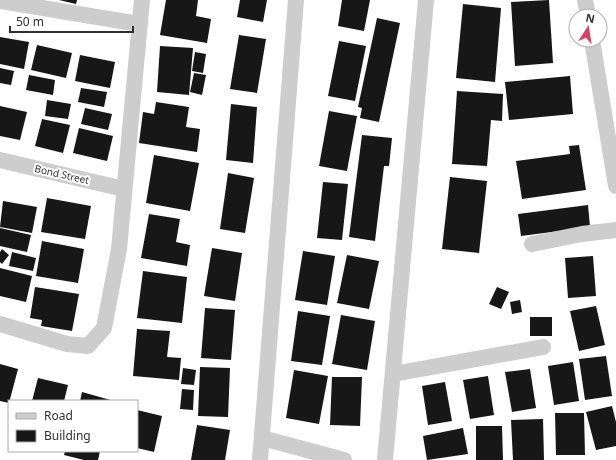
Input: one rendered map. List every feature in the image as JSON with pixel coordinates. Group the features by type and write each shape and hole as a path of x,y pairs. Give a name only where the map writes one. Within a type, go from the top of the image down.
{"street":[{"path":"0,324 67,344 88,346 104,328 119,249 142,0"},
{"path":"260,460 296,0"},
{"path":"385,460 426,0"},
{"path":"0,1 139,24"},
{"path":"593,48 616,186"},
{"name":"Bond Street","path":"0,160 124,189"},
{"path":"532,244 582,234 616,230"},
{"path":"393,374 543,347"},
{"path":"262,438 344,460"}],"building":[{"path":"59,0 77,0 76,4"},
{"path":"166,0 198,0 196,16 211,19 207,43 160,35"},
{"path":"240,0 267,0 263,22 237,17"},
{"path":"342,0 370,0 364,31 338,26"},
{"path":"549,0 553,63 515,66 511,2"},
{"path":"463,4 501,8 495,82 456,78"},
{"path":"377,18 400,23 379,122 360,118 362,108 358,107"},
{"path":"239,35 266,39 257,93 230,89"},
{"path":"0,37 29,42 24,69 0,64"},
{"path":"339,41 366,46 355,101 328,96"},
{"path":"37,45 72,53 66,78 31,70"},
{"path":"160,46 193,48 189,95 157,92"},
{"path":"195,52 206,54 203,73 192,71"},
{"path":"80,55 115,62 110,88 75,81"},
{"path":"0,68 14,71 11,85 0,83"},
{"path":"194,73 206,75 202,95 190,92"},
{"path":"29,75 55,80 53,95 26,90"},
{"path":"570,76 573,114 509,120 505,82"},
{"path":"81,88 107,92 104,107 78,102"},
{"path":"457,91 503,94 502,121 491,120 487,166 452,164"},
{"path":"47,100 71,104 68,119 45,116"},
{"path":"156,102 189,107 186,127 200,129 197,152 139,143 143,112 154,114"},
{"path":"231,104 257,107 253,163 226,160"},
{"path":"0,106 27,112 20,140 0,136"},
{"path":"85,108 112,114 108,130 81,124"},
{"path":"329,111 357,116 347,171 319,166"},
{"path":"42,119 70,125 63,153 35,146"},
{"path":"79,128 113,136 107,161 73,153"},
{"path":"362,135 392,138 389,166 384,166 375,241 349,237"},
{"path":"579,145 586,190 522,199 516,161 570,154 569,146"},
{"path":"154,155 199,163 190,211 146,203"},
{"path":"228,173 254,178 245,233 220,229"},
{"path":"450,177 487,181 479,253 442,249"},
{"path":"323,182 348,184 342,240 317,238"},
{"path":"47,198 91,206 85,239 41,232"},
{"path":"3,201 37,207 32,233 0,227"},
{"path":"588,205 590,227 521,236 518,214"},
{"path":"149,214 180,219 176,242 190,245 187,266 141,258"},
{"path":"0,228 31,235 27,252 0,246"},
{"path":"42,241 84,249 78,283 36,276"},
{"path":"212,248 242,253 235,301 204,296"},
{"path":"2,249 9,255 2,264 0,262 0,252"},
{"path":"303,251 335,256 327,305 295,300"},
{"path":"12,252 36,258 33,271 9,266"},
{"path":"347,255 379,261 369,309 337,303"},
{"path":"593,256 596,296 568,298 565,258"},
{"path":"0,268 32,276 26,302 0,296"},
{"path":"143,271 187,277 182,323 137,318"},
{"path":"35,287 79,294 72,331 41,326 42,320 30,318"},
{"path":"497,287 509,292 501,309 489,304"},
{"path":"520,300 522,312 512,314 510,302"},
{"path":"596,306 605,345 579,351 570,311"},
{"path":"205,308 235,310 231,360 201,358"},
{"path":"298,311 330,316 322,365 291,361"},
{"path":"341,315 375,321 367,370 332,364"},
{"path":"530,317 552,317 552,336 530,336"},
{"path":"137,329 170,331 167,357 181,358 179,380 133,376"},
{"path":"606,356 612,396 585,400 579,359"},
{"path":"573,362 579,401 554,405 548,366"},
{"path":"0,364 18,369 10,400 8,400 8,403 0,401"},
{"path":"200,367 230,368 228,417 198,416"},
{"path":"183,368 196,370 194,385 181,384"},
{"path":"530,369 536,408 512,412 505,372"},
{"path":"294,370 328,376 319,424 286,418"},
{"path":"488,376 494,415 470,419 463,380"},
{"path":"332,377 362,377 360,426 330,425"},
{"path":"38,378 68,385 64,400 32,400"},
{"path":"445,382 452,421 428,425 422,386"},
{"path":"182,389 194,390 193,410 180,409"},
{"path":"82,392 110,400 80,400"},
{"path":"612,406 616,422 616,446 596,450 586,412"},
{"path":"138,410 162,416 154,452 138,448"},
{"path":"555,413 584,413 585,455 556,455"},
{"path":"543,419 544,460 513,460 511,420"},
{"path":"197,425 230,430 225,460 191,460"},
{"path":"476,426 502,426 503,460 476,460"},
{"path":"463,428 468,454 427,460 423,436"},
{"path":"65,452 100,452 98,460 84,460 64,455"}]}
